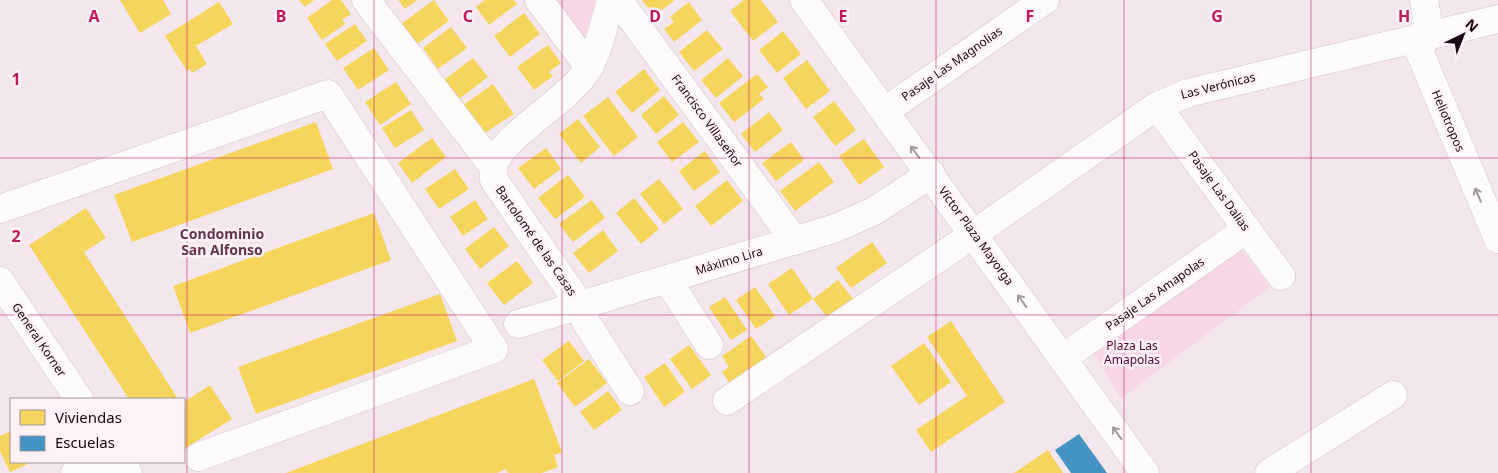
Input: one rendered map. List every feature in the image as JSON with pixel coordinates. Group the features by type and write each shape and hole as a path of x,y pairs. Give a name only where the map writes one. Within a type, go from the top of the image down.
{"street":[{"name":"Bartolomé de las Casas","path":"366,0 493,166 494,180 580,305 586,322 630,390"},
{"path":"539,0 589,68"},
{"path":"493,166 502,149 575,86 589,68 610,0"},
{"name":"Francisco Villaseñor","path":"618,0 795,241"},
{"name":"Víctor Plaza Mayorga","path":"806,0 1146,473"},
{"name":"Pasaje Las Magnolias","path":"885,111 1045,0"},
{"name":"Heliotropos","path":"1424,0 1427,16 1425,35 1420,53 1498,239"},
{"name":"Las Verónicas","path":"727,401 974,234 1156,106 1188,93 1498,19"},
{"path":"0,209 328,94 494,349 198,457"},
{"name":"Pasaje Las Dalias","path":"1156,106 1281,276"},
{"name":"Máximo Lira","path":"518,324 836,228 874,211 931,174"},
{"name":"Pasaje Las Amapolas","path":"1063,358 1247,229"},
{"path":"667,279 709,345"},
{"name":"General Korner","path":"0,281 78,398"},
{"path":"1270,473 1393,395"},
{"path":"75,473 101,463"}],"green space":[{"path":"548,0 595,0 582,47"},
{"name":"Plaza Las Amapolas","path":"1235,241 1270,287 1121,398 1089,347"}],"building: Viviendas":[{"path":"120,0 163,0 171,14 140,33"},
{"path":"299,0 314,0 305,7"},
{"path":"332,0 341,0 351,14 342,20 345,24 322,40 307,18"},
{"path":"398,0 417,0 405,9"},
{"path":"434,0 449,21 417,44 402,23"},
{"path":"485,0 514,0 517,4 489,25 476,7"},
{"path":"642,0 675,0 654,16"},
{"path":"744,0 761,0 778,22 753,41 730,11"},
{"path":"219,2 233,24 196,46 207,64 192,73 190,69 187,71 165,36"},
{"path":"689,2 702,20 674,42 664,29 674,22 670,17"},
{"path":"524,13 540,34 510,57 494,36"},
{"path":"355,24 367,41 337,61 325,44"},
{"path":"451,27 467,48 438,69 423,48"},
{"path":"707,30 723,49 694,71 679,52"},
{"path":"783,31 801,54 777,73 759,50"},
{"path":"548,45 561,63 549,72 553,76 534,90 517,67"},
{"path":"374,48 389,70 358,90 343,68"},
{"path":"473,58 488,77 459,99 444,80"},
{"path":"728,58 743,76 716,98 701,80"},
{"path":"807,60 830,91 806,109 783,78"},
{"path":"644,69 660,90 632,113 615,92"},
{"path":"757,74 768,87 759,94 764,99 734,122 719,103"},
{"path":"396,82 411,104 380,125 365,102"},
{"path":"493,84 514,114 483,134 463,105"},
{"path":"664,96 679,115 656,134 641,115"},
{"path":"608,97 638,137 614,156 583,116"},
{"path":"834,101 856,130 835,146 813,117"},
{"path":"411,110 424,130 395,148 382,128"},
{"path":"769,112 783,130 755,152 741,134"},
{"path":"578,119 600,147 581,163 559,134"},
{"path":"316,122 333,169 132,242 114,195"},
{"path":"683,122 699,142 672,162 657,142"},
{"path":"432,138 446,157 412,183 398,163"},
{"path":"864,139 884,167 859,185 839,156"},
{"path":"791,142 804,160 776,181 762,163"},
{"path":"546,148 561,169 534,189 518,168"},
{"path":"705,151 720,172 694,191 679,171"},
{"path":"819,162 834,182 795,211 780,191"},
{"path":"455,169 469,189 439,209 425,189"},
{"path":"568,175 585,197 555,219 538,198"},
{"path":"659,179 683,209 664,224 640,194"},
{"path":"727,180 743,201 711,226 695,206"},
{"path":"634,198 659,229 641,244 616,213"},
{"path":"475,200 488,219 463,236 450,217"},
{"path":"592,200 605,218 573,242 559,224"},
{"path":"86,208 106,238 84,252 177,398 128,398 29,245"},
{"path":"374,213 391,260 190,333 173,286"},
{"path":"494,227 509,246 480,269 465,249"},
{"path":"603,230 618,251 589,273 573,253"},
{"path":"872,242 887,263 851,288 836,268"},
{"path":"517,261 533,283 504,305 487,283"},
{"path":"792,268 813,299 789,315 768,284"},
{"path":"838,280 857,304 832,323 813,299"},
{"path":"755,287 775,316 756,329 736,300"},
{"path":"440,294 457,341 256,414 238,367"},
{"path":"725,297 747,330 731,340 709,307"},
{"path":"951,321 1005,402 931,452 916,430 967,396 927,337"},
{"path":"751,336 767,358 730,384 722,372 729,367 722,356"},
{"path":"569,341 584,361 558,381 542,360"},
{"path":"924,343 951,382 919,405 891,366"},
{"path":"689,345 711,375 692,389 670,359"},
{"path":"589,359 607,383 575,407 557,383"},
{"path":"665,363 685,392 664,407 644,377"},
{"path":"534,379 562,452 554,455 558,467 542,473 508,473 506,469 497,473 286,473"},
{"path":"210,385 232,419 185,448 185,401"},
{"path":"608,391 622,410 594,430 580,412"},
{"path":"10,431 10,463 30,463 10,472 0,451 0,436"},
{"path":"1048,450 1063,473 1014,473"}],"building: Escuelas":[{"path":"1079,434 1107,473 1071,473 1055,450"}],"district":[{"name":"Condominio San Alfonso","path":"222,242"}]}
